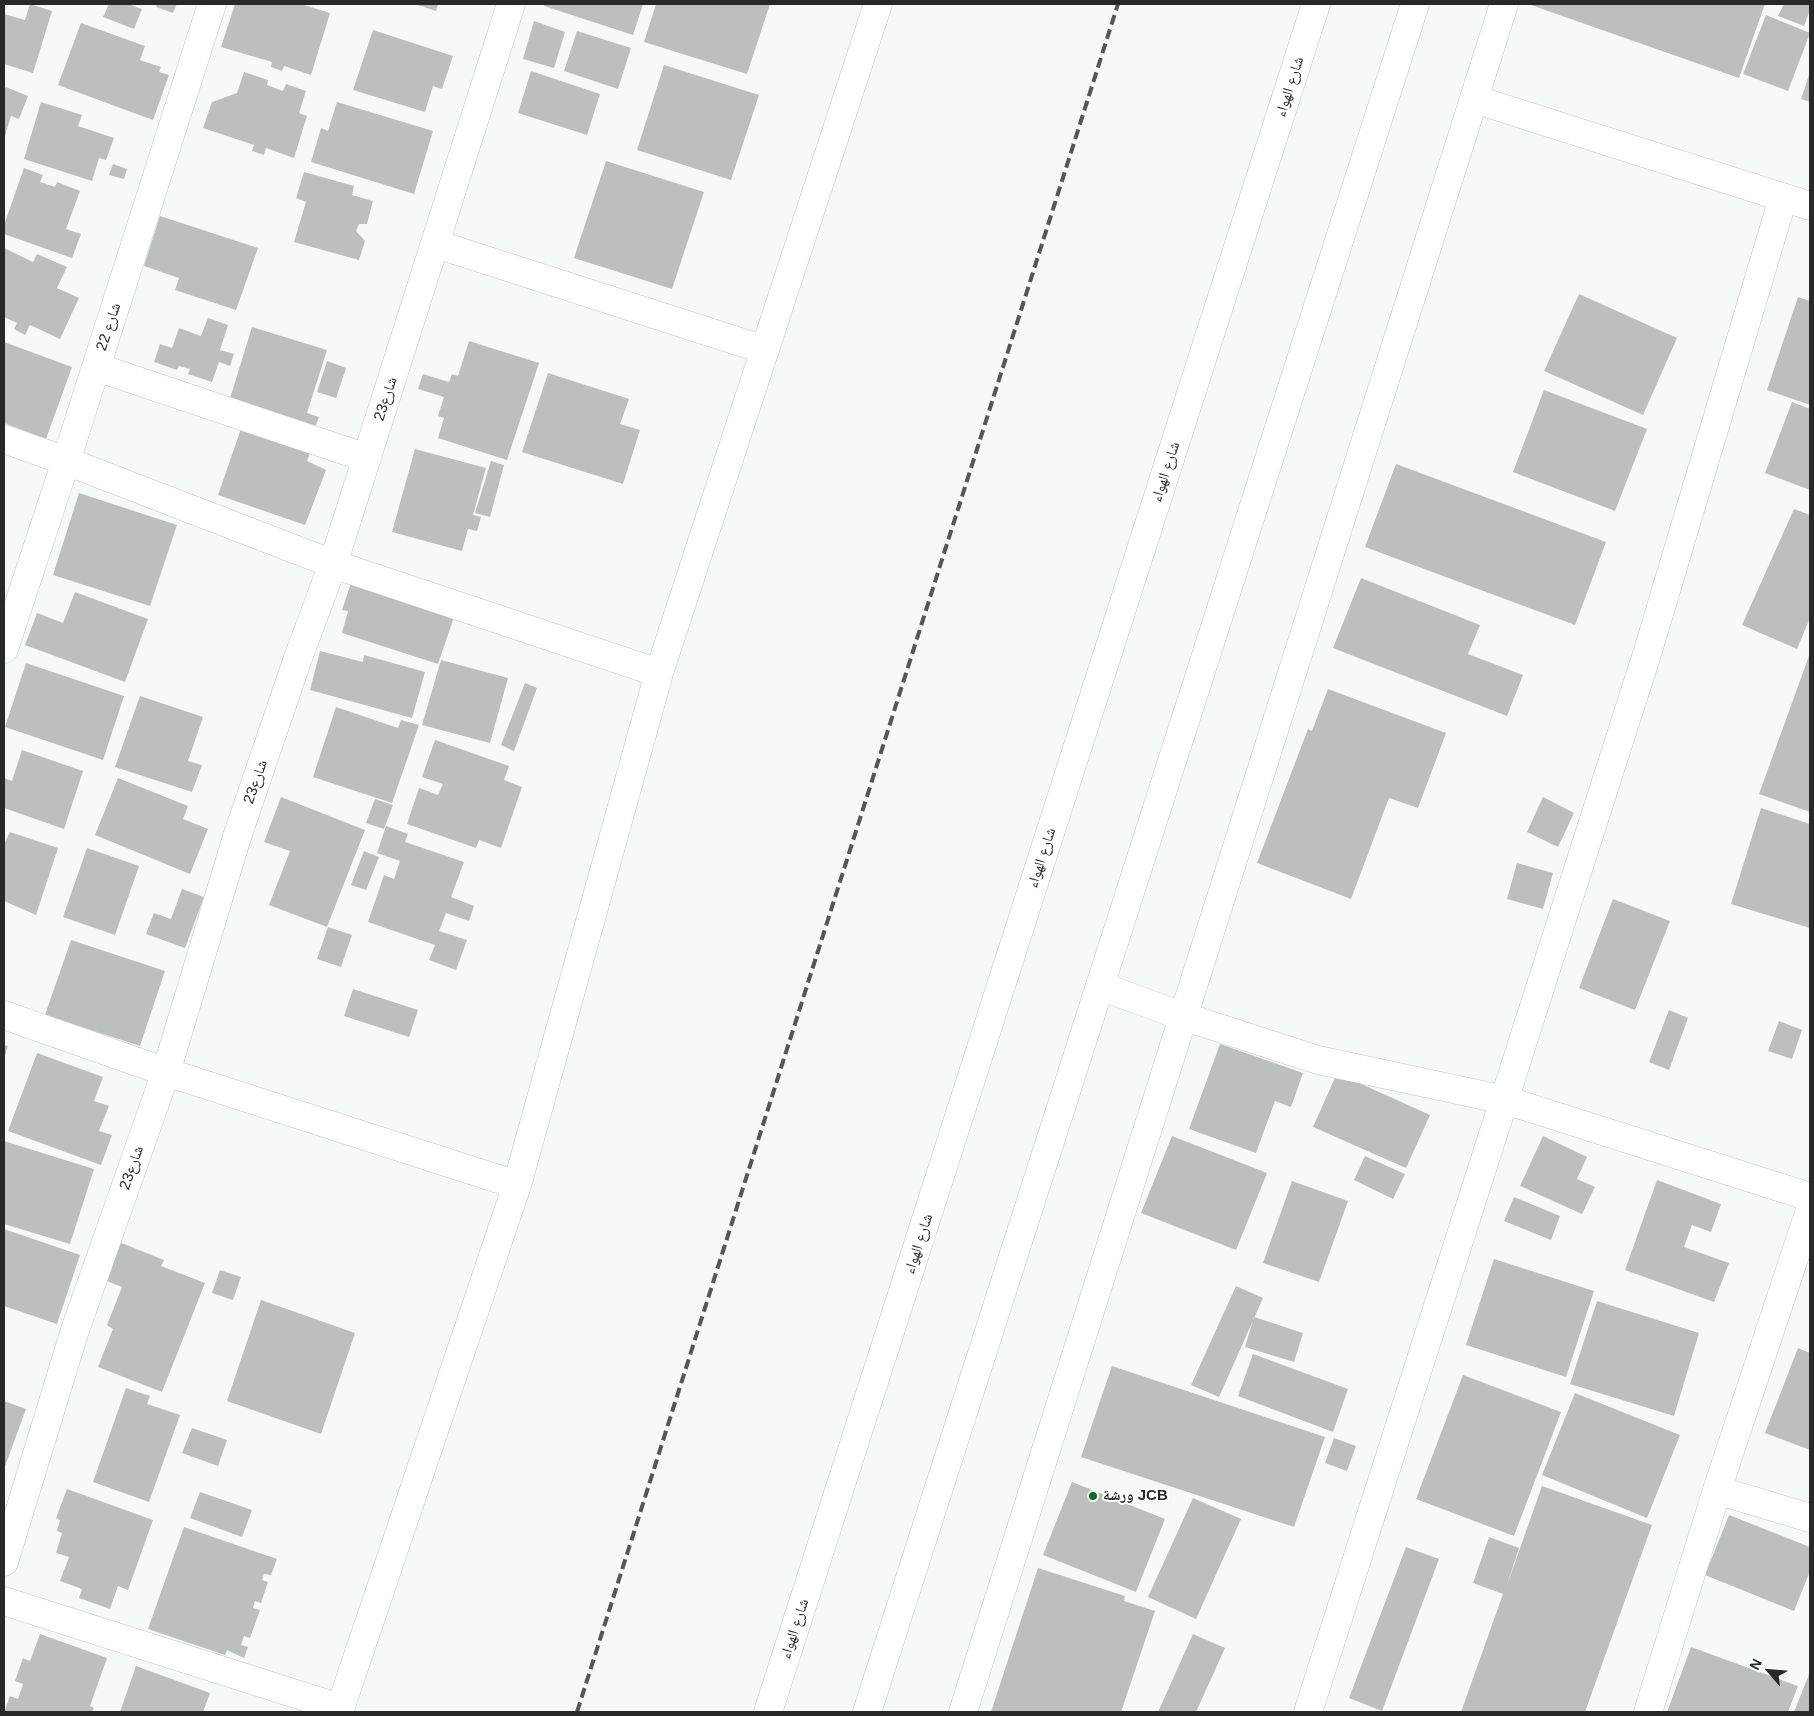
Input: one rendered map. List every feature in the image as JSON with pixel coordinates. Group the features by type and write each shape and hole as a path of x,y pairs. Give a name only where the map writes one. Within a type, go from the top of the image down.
{"main road":[{"name":"شارع 22","path":"4,648 66,461 212,4"},
{"name":"شارع23","path":"4,1562 75,1330 166,1072 237,837 298,658 333,564 511,4"},
{"path":"4,1601 340,1710 517,1185 659,672 878,4"},
{"name":"شارع الهواء","path":"768,1712 1316,4"},
{"path":"867,1712 1415,4"},
{"path":"963,1712 1504,4"},
{"path":"1474,99 1810,206"},
{"path":"1308,1712 1647,654 1783,198"},
{"path":"436,244 765,350"},
{"path":"96,367 367,458"},
{"path":"4,439 333,564 659,672"},
{"path":"1100,986 1182,1016 1318,1060 1505,1100 1810,1197"},
{"path":"4,1015 166,1072 517,1185"},
{"path":"1648,1712 1717,1490 1810,1210"},
{"path":"1717,1490 1810,1518"}],"building":[{"path":"30,4 52,11 33,73 4,64 4,14 25,20"},
{"path":"109,4 128,4 142,9 134,29 103,17"},
{"path":"157,4 177,4 173,13 156,7"},
{"path":"235,4 301,4 330,13 311,75 284,66 282,71 271,67 272,62 221,47"},
{"path":"415,4 438,4 436,11"},
{"path":"544,4 643,4 633,35 544,6"},
{"path":"656,4 770,4 747,74 644,42"},
{"path":"1528,4 1765,4 1739,78"},
{"path":"1784,4 1810,4 1810,10 1804,26 1778,16"},
{"path":"1766,15 1810,33 1788,91 1743,74"},
{"path":"534,21 565,32 554,68 523,59"},
{"path":"81,23 145,46 140,60 161,67 159,72 169,75 153,120 58,85"},
{"path":"373,30 453,56 442,89 433,86 425,112 353,90"},
{"path":"577,31 631,48 618,89 564,71"},
{"path":"664,65 759,95 731,180 637,150"},
{"path":"531,71 600,94 587,135 518,113"},
{"path":"244,72 268,80 267,85 283,91 286,84 306,91 299,113 307,116 294,158 266,148 264,155 252,151 254,145 203,128 212,102 237,93"},
{"path":"1810,72 1810,102 1801,99"},
{"path":"6,87 28,96 19,119 11,116 4,139 4,89"},
{"path":"41,102 82,115 78,126 114,138 106,160 99,158 92,181 24,159"},
{"path":"337,102 433,131 414,194 311,162 321,128 328,131"},
{"path":"606,161 704,192 672,289 574,258"},
{"path":"113,164 127,169 124,179 109,175"},
{"path":"24,168 43,175 40,182 55,187 57,182 80,191 66,229 81,234 72,258 4,234 4,225"},
{"path":"304,172 354,186 352,195 373,201 367,224 359,224 356,231 365,241 359,260 294,242 306,202 296,198"},
{"path":"160,216 258,248 236,310 175,290 179,278 144,266"},
{"path":"4,248 33,262 37,254 67,267 57,288 79,298 60,339 30,325 25,335 14,329 17,323 4,317"},
{"path":"1579,294 1677,338 1643,415 1544,371"},
{"path":"1798,297 1810,301 1810,405 1767,390"},
{"path":"208,318 228,325 220,350 234,354 230,366 219,362 212,382 188,374 190,369 179,366 177,370 154,362 160,344 172,348 179,328 201,336"},
{"path":"252,327 327,350 307,413 319,417 314,431 228,405"},
{"path":"469,341 539,363 507,460 438,438 444,418 438,416 444,397 418,389 423,374 449,382 452,374 458,376"},
{"path":"4,342 72,367 46,439 4,423"},
{"path":"327,361 346,368 336,398 317,392"},
{"path":"548,373 629,399 620,424 640,430 623,484 522,452"},
{"path":"1544,390 1647,429 1615,511 1513,472"},
{"path":"1792,402 1810,409 1810,490 1765,473"},
{"path":"243,423 313,445 307,461 326,470 305,525 218,495"},
{"path":"415,449 486,468 473,515 481,517 477,531 468,529 462,551 392,532"},
{"path":"491,461 504,465 490,517 475,513"},
{"path":"1396,464 1606,542 1575,625 1365,547"},
{"path":"79,493 177,525 150,606 53,575"},
{"path":"1794,509 1810,515 1810,618 1797,649 1742,625"},
{"path":"1361,578 1480,625 1468,654 1523,675 1507,716 1333,648"},
{"path":"351,583 454,617 438,664 342,633 348,611 342,610"},
{"path":"75,592 148,619 125,682 25,645 37,613 63,623"},
{"path":"320,651 363,662 364,655 425,672 412,718 310,690"},
{"path":"1810,653 1810,812 1759,794"},
{"path":"441,660 508,678 490,743 422,725"},
{"path":"26,663 124,696 103,760 5,727"},
{"path":"525,683 537,688 514,751 501,745"},
{"path":"1328,689 1446,733 1418,808 1389,798 1351,899 1257,863 1308,729 1312,731"},
{"path":"140,696 203,717 188,761 202,765 192,792 115,767"},
{"path":"336,707 398,728 401,720 419,725 392,803 313,777"},
{"path":"435,740 509,766 504,780 522,787 501,848 479,840 476,848 407,824 419,788 438,795 443,784 422,777"},
{"path":"22,750 83,771 64,829 4,808 4,778 12,781"},
{"path":"118,778 188,806 183,819 208,829 190,874 95,835"},
{"path":"281,797 365,830 327,927 269,905 290,851 264,842"},
{"path":"1543,797 1574,813 1558,847 1527,832"},
{"path":"375,799 393,805 384,829 366,823"},
{"path":"1761,808 1810,824 1810,928 1731,904"},
{"path":"386,826 408,834 405,842 464,862 451,897 474,906 469,921 446,913 439,931 467,940 456,970 429,960 435,945 368,922 384,875 394,879 400,861 377,853"},
{"path":"10,832 58,848 36,915 4,901 4,844"},
{"path":"87,848 139,866 115,935 63,917"},
{"path":"364,851 379,857 366,890 351,885"},
{"path":"1517,863 1553,873 1543,909 1507,899"},
{"path":"182,889 204,897 185,948 146,934 154,913 171,919"},
{"path":"1613,899 1670,921 1635,1010 1579,988"},
{"path":"328,927 352,935 341,967 317,959"},
{"path":"71,940 165,971 140,1046 45,1015"},
{"path":"353,989 418,1010 409,1037 344,1016"},
{"path":"1669,1010 1688,1018 1669,1070 1649,1062"},
{"path":"1779,1021 1802,1030 1792,1059 1768,1051"},
{"path":"1220,1044 1303,1073 1291,1107 1275,1101 1256,1153 1189,1129"},
{"path":"4,1045 8,1046 4,1058"},
{"path":"37,1053 103,1077 94,1101 109,1106 99,1131 112,1135 101,1165 8,1131"},
{"path":"1337,1073 1430,1115 1406,1168 1313,1127"},
{"path":"1172,1136 1267,1173 1236,1250 1141,1213"},
{"path":"1543,1136 1587,1157 1577,1179 1595,1187 1582,1214 1520,1186"},
{"path":"4,1141 94,1169 70,1244 4,1224"},
{"path":"1365,1156 1405,1174 1393,1199 1354,1180"},
{"path":"1657,1180 1721,1204 1711,1232 1692,1225 1684,1247 1729,1263 1714,1302 1625,1270"},
{"path":"1292,1181 1348,1201 1319,1282 1263,1263"},
{"path":"1514,1197 1560,1216 1551,1240 1504,1221"},
{"path":"4,1229 80,1255 57,1324 4,1306"},
{"path":"119,1242 164,1260 161,1266 205,1283 162,1392 98,1367 113,1329 107,1325 122,1287 104,1280"},
{"path":"1494,1259 1594,1291 1566,1377 1466,1345"},
{"path":"220,1270 241,1277 233,1300 212,1293"},
{"path":"1236,1286 1263,1298 1219,1397 1191,1385"},
{"path":"261,1300 355,1333 321,1434 227,1401"},
{"path":"1597,1301 1699,1333 1674,1416 1570,1384"},
{"path":"1254,1317 1303,1333 1294,1362 1245,1347"},
{"path":"1798,1348 1810,1353 1810,1450 1765,1433"},
{"path":"1253,1354 1348,1389 1333,1432 1238,1396"},
{"path":"1112,1366 1325,1437 1294,1527 1081,1457"},
{"path":"1463,1375 1561,1412 1514,1536 1416,1499"},
{"path":"126,1388 150,1396 147,1404 180,1415 149,1502 93,1482"},
{"path":"1575,1393 1680,1435 1647,1518 1542,1475"},
{"path":"4,1401 26,1409 4,1469"},
{"path":"192,1428 227,1440 218,1466 182,1453"},
{"path":"1334,1438 1356,1446 1347,1471 1325,1463"},
{"path":"1072,1482 1165,1519 1136,1592 1043,1555"},
{"path":"1542,1486 1652,1525 1585,1712 1461,1712 1503,1594 1473,1583 1489,1537 1519,1548 1506,1588"},
{"path":"67,1489 153,1520 128,1590 118,1586 110,1609 79,1598 82,1589 60,1581 69,1557 56,1553 62,1533 57,1531 60,1520 56,1518"},
{"path":"200,1492 252,1510 242,1537 190,1518"},
{"path":"1193,1498 1241,1519 1196,1619 1148,1597"},
{"path":"1729,1515 1810,1547 1810,1571 1794,1611 1705,1575"},
{"path":"184,1527 277,1559 271,1575 264,1574 262,1580 268,1582 261,1603 255,1601 253,1608 260,1610 250,1638 244,1636 241,1645 248,1647 244,1658 227,1650 225,1655 148,1629"},
{"path":"1406,1547 1439,1559 1382,1711 1349,1698"},
{"path":"1038,1568 1125,1596 1124,1601 1155,1611 1121,1712 991,1712"},
{"path":"40,1634 107,1658 90,1706 94,1708 92,1712 4,1712 10,1696 18,1699 23,1684 15,1681 23,1658 30,1661"},
{"path":"1193,1634 1225,1648 1196,1712 1158,1712"},
{"path":"1691,1647 1798,1686 1788,1712 1667,1712"},
{"path":"136,1666 210,1693 203,1712 120,1712"},
{"path":"1810,1672 1810,1712 1794,1712"}],"railway":[{"path":"577,1712 1118,4"}],"place":[{"name":"ورشة JCB","path":"1093,1496"}]}
